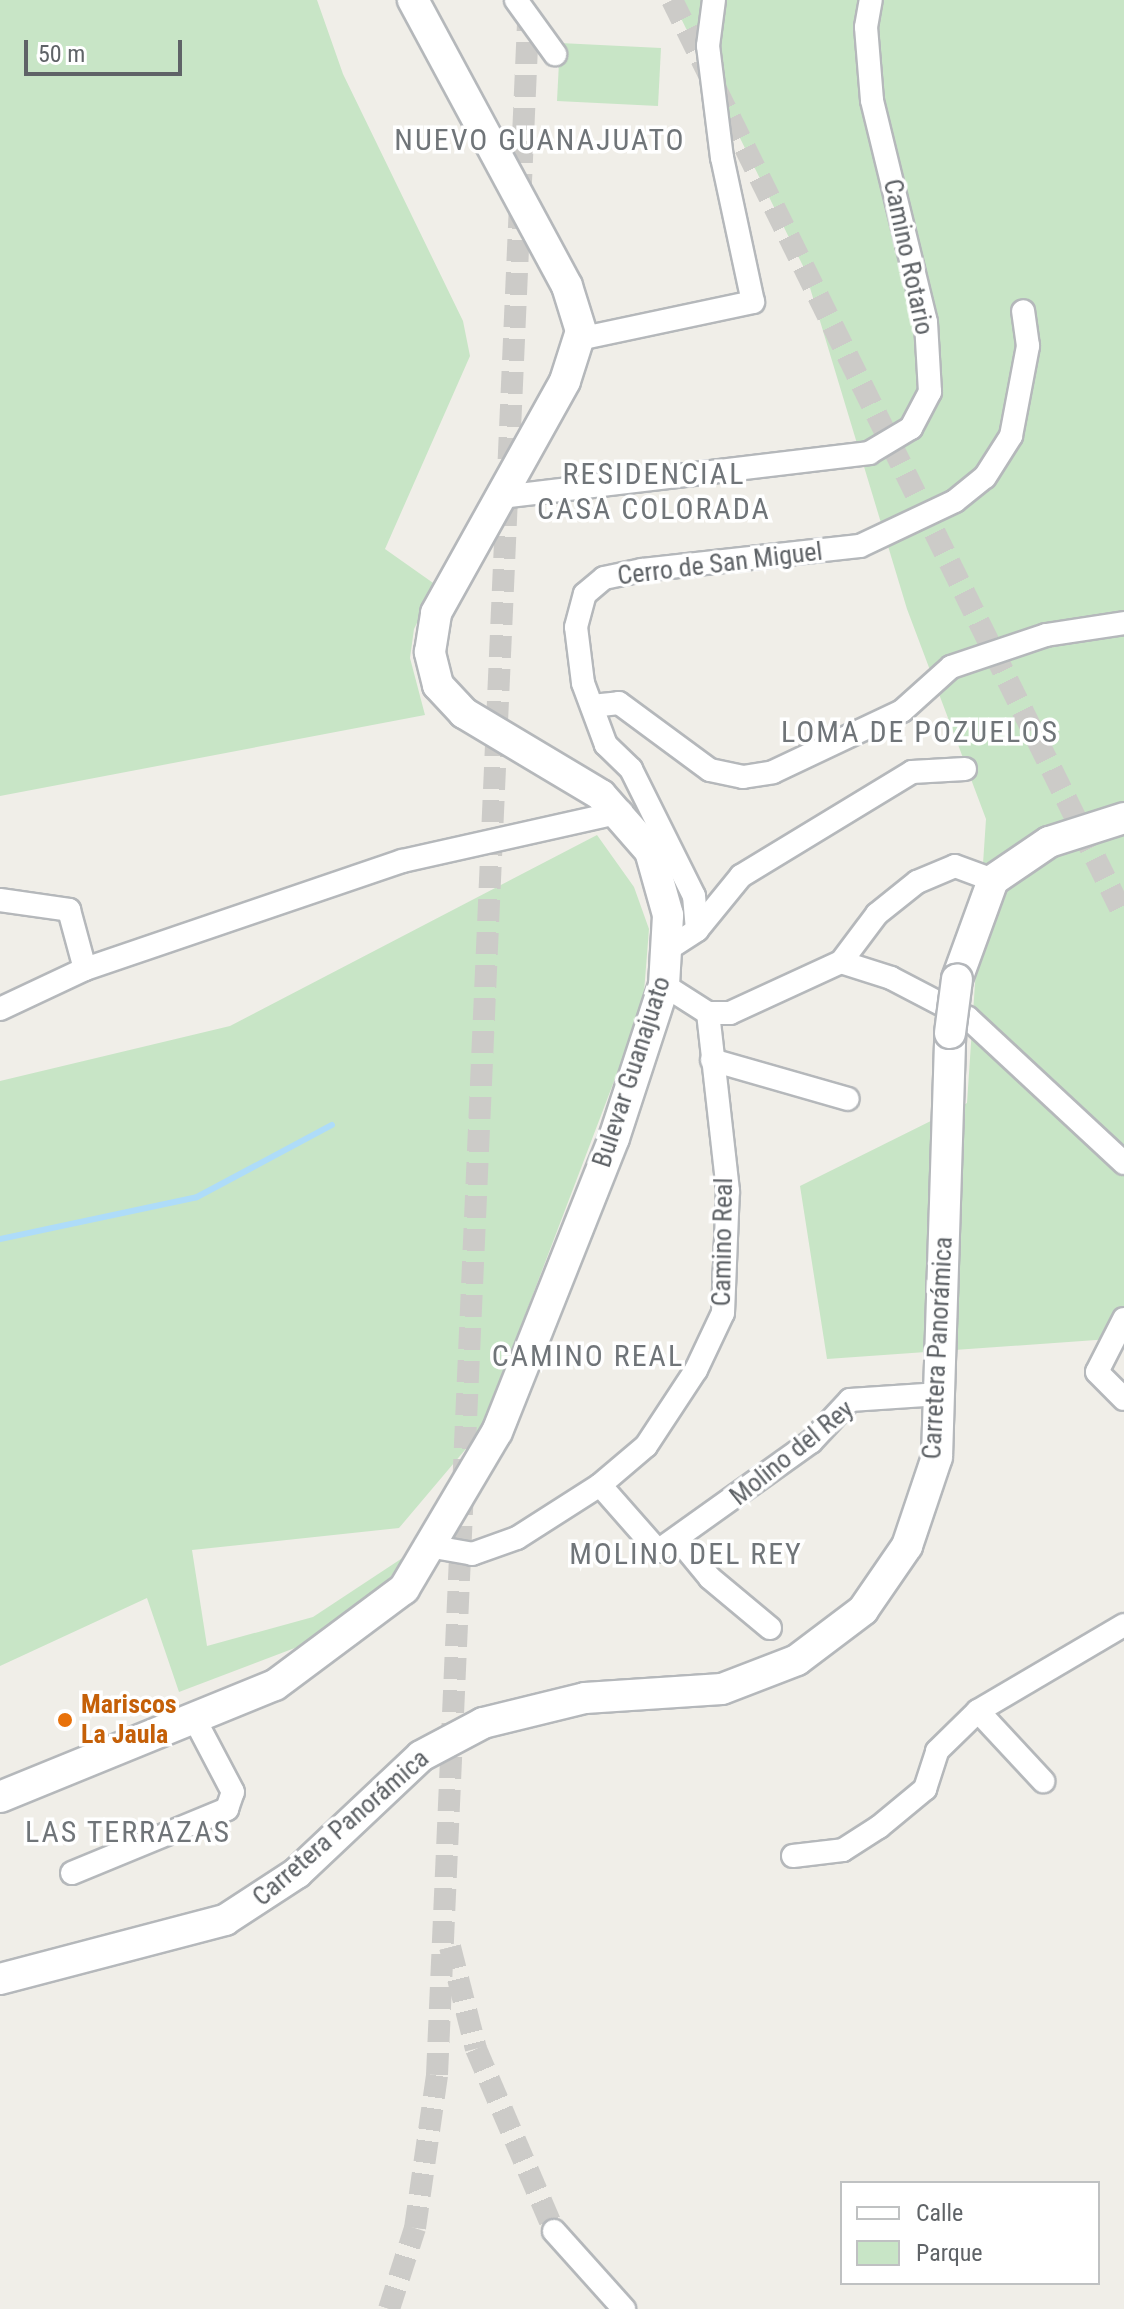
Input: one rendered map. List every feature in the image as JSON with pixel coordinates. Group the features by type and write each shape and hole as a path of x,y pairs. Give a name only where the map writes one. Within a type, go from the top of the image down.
{"street":[{"path":"413,0 567,286 579,339 753,302 721,144 708,46 714,0"},
{"path":"516,0 555,54"},
{"name":"Camino Rotario","path":"501,497 869,453 911,428 930,392 926,322 872,100 866,27 871,0"},
{"name":"Cerro de San Miguel","path":"697,930 694,896 631,769 606,745 592,706 576,627 585,594 604,578 860,546 955,501 985,477 1011,436 1021,397 1028,346 1023,311"},
{"name":"Bulevar Guanajuato","path":"0,1797 275,1685 349,1635 404,1589 434,1547 497,1432 614,1138 664,985 668,949 661,881 622,812 464,713 438,685 430,652 436,613 565,381 579,339"},
{"path":"592,706 619,703 710,770 743,777 773,772 902,711 951,667 1046,635 1124,623"},
{"path":"668,949 697,930 741,876 912,772 965,769"},
{"path":"0,1009 85,969 402,861 622,812"},
{"path":"664,985 708,1013 750,1006 841,962 877,914 917,882 955,866 993,880 1049,842 1124,818"},
{"name":"Carretera Panorámica","path":"0,1979 80,1953 191,1934 237,1914 297,1873 421,1756 483,1723 585,1698 722,1689 797,1660 863,1610 907,1546 937,1457 950,1033 957,979 993,880"},
{"path":"0,900 69,910 85,969"},
{"path":"841,962 891,978 968,1018 1124,1163"},
{"name":"Camino Real","path":"434,1547 472,1554 517,1538 600,1485 646,1446 723,1313 728,1191 708,1013"},
{"path":"712,1060 848,1099"},
{"path":"1124,1319 1097,1372 1124,1399"},
{"name":"Molino del Rey","path":"600,1485 658,1551 811,1442 850,1400 940,1394"},
{"path":"678,1539 710,1578 770,1628"},
{"path":"793,1856 843,1850 879,1827 925,1789 937,1751 978,1711 1124,1625"},
{"path":"978,1711 1043,1781"},
{"path":"72,1873 227,1809 233,1792 194,1718"},
{"path":"554,2231 624,2309"}],"green space":[{"path":"0,0 317,0 343,74 463,321 470,356 385,549 436,585 414,629 410,658 425,715 0,796"},
{"path":"672,0 1124,0 1124,1338 827,1359 800,1186 967,1103 986,819 907,609 804,268"},
{"path":"560,43 661,48 658,106 557,101"},
{"path":"597,835 634,887 649,929 643,1005 481,1431 399,1528 192,1550 207,1646 313,1617 410,1553 367,1605 329,1635 179,1692 147,1598 0,1666 0,1081 230,1026"}],"waterway":[{"path":"0,1239 197,1197 332,1125"}],"tunnel":[{"path":"672,0 1124,916"},
{"path":"389,2309 415,2228 437,2075 529,5"},
{"path":"450,1947 476,2049 554,2231"}],"place":[{"name":"Mariscos La Jaula","path":"65,1720"}],"district":[{"name":"NUEVO GUANAJUATO","path":"540,140"},
{"name":"RESIDENCIAL CASA COLORADA","path":"654,491"},
{"name":"LOMA DE POZUELOS","path":"920,732"},
{"name":"CAMINO REAL","path":"588,1356"},
{"name":"MOLINO DEL REY","path":"686,1554"},
{"name":"LAS TERRAZAS","path":"128,1832"}]}
